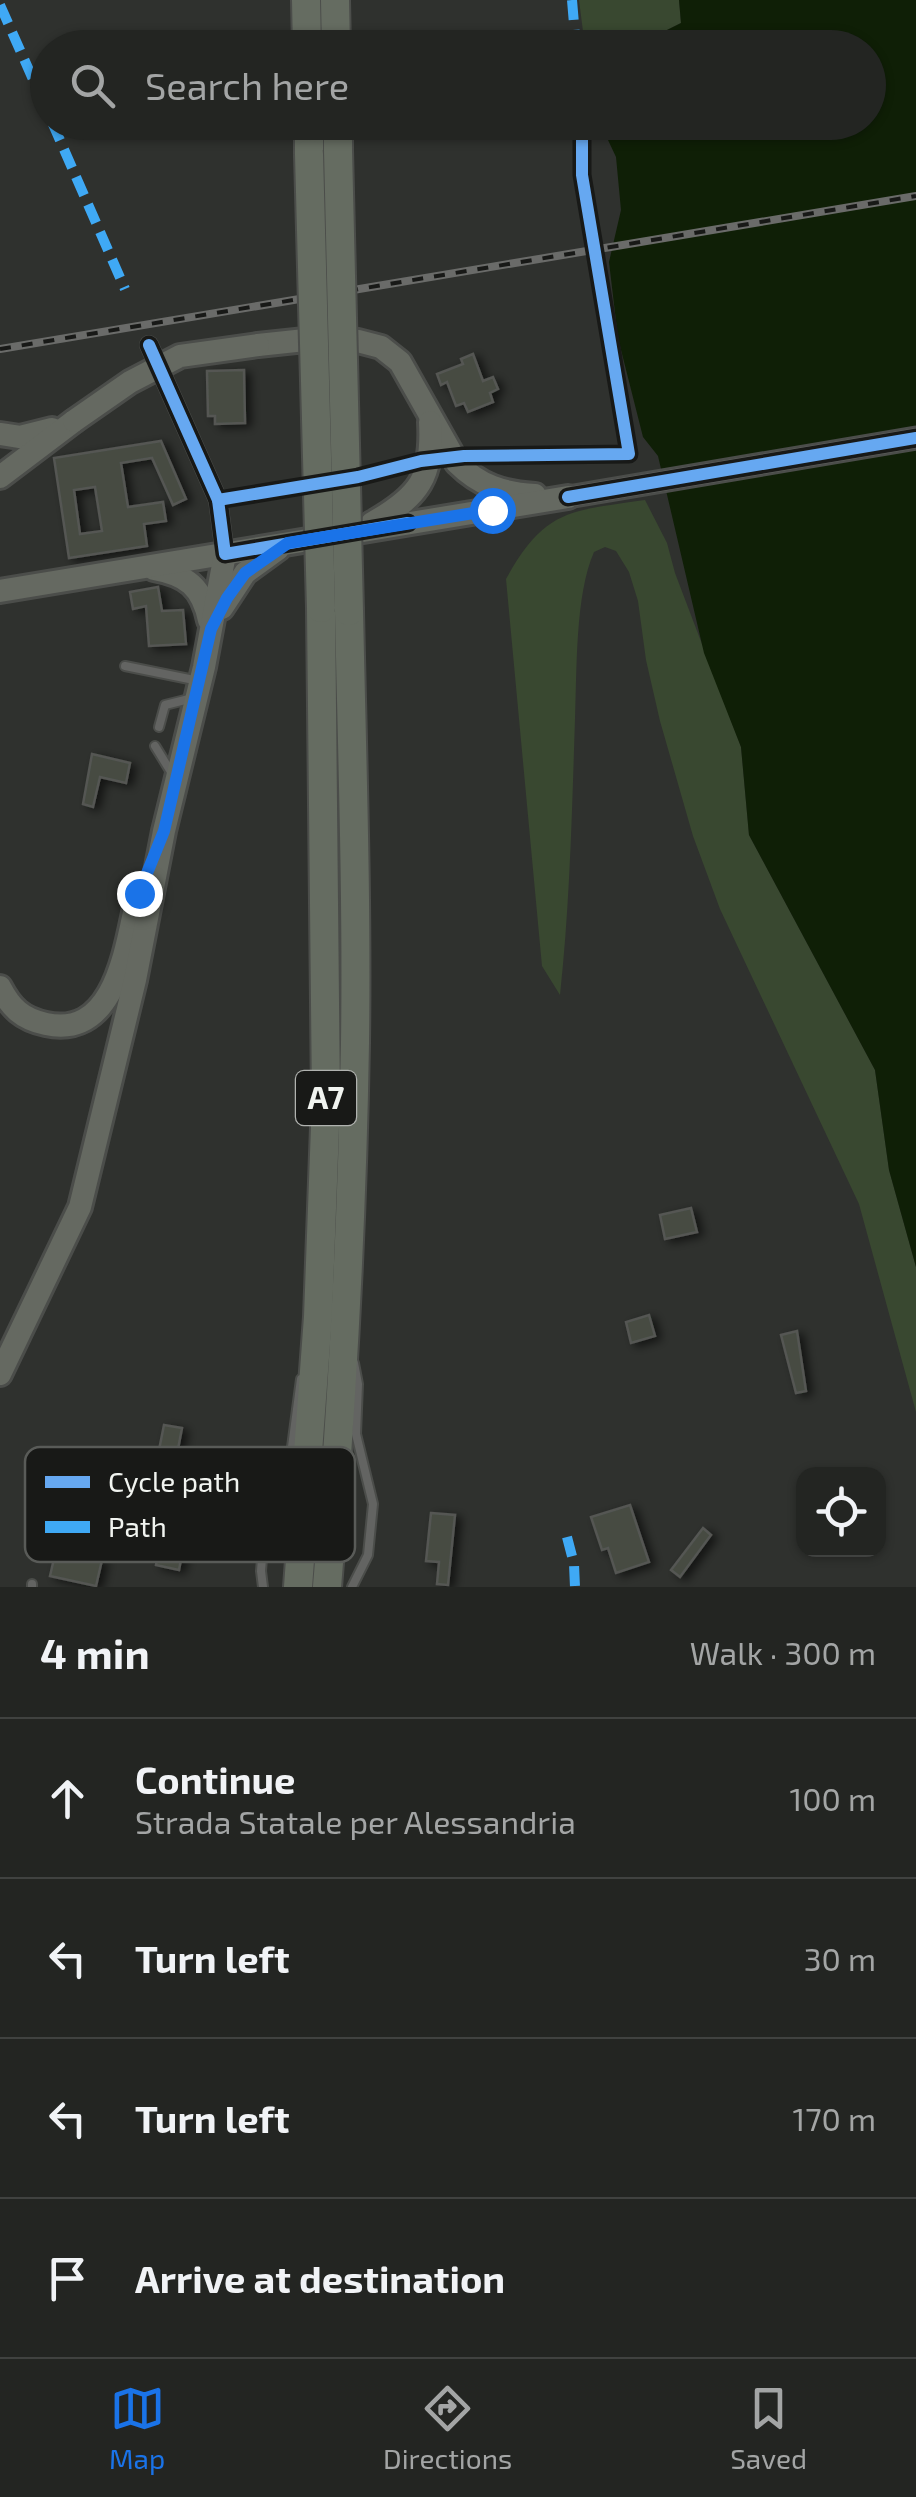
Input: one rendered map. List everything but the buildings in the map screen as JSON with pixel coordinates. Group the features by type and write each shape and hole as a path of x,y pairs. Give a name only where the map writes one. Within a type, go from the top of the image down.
{"highway":[{"path":"306,0 307,30"},
{"path":"335,0 336,30"},
{"name":"A7","path":"310,140 332,1316 329,1447"},
{"name":"A7","path":"316,1447 332,1316 355,1038 338,140"},
{"name":"A7","path":"298,1587 301,1562"},
{"name":"A7","path":"326,1587 327,1562"}],"main road":[{"path":"0,477 130,382 180,356 324,338 381,347 400,362 458,463 484,485 516,494 568,497"},
{"path":"360,530 405,503 424,479 431,455 430,418"},
{"path":"0,434 39,434 74,421"},
{"path":"6,586 225,554 916,438"},
{"path":"211,629 245,573 288,543"},
{"path":"0,1374 80,1207 135,980 225,554"},
{"path":"142,566 190,581 203,597 211,629"},
{"path":"0,987 15,1011 28,1020 52,1026 72,1024 90,1016 114,988 139,893 164,831"}],"street":[{"path":"148,345 218,500 225,554"}],"lane":[{"path":"125,666 199,689"},
{"path":"159,727 165,705 199,689"},
{"path":"155,746 176,781"},
{"path":"292,1447 298,1390 332,1316"},
{"path":"332,1316 358,1384 356,1434 373,1504 368,1554 352,1587"},
{"path":"262,1562 263,1587"}],"shaded area":[{"path":"579,0 679,0 681,23 667,30 583,30"},
{"path":"679,0 916,0 916,1267 889,1170 875,1070 749,835 741,747 704,653 658,456 643,437 618,338 609,262 621,210 616,157 608,140 886,140 886,30 667,30 681,23"},
{"path":"645,500 667,543 741,747 749,835 875,1070 889,1170 916,1267 916,1412 859,1204 720,909 693,836 660,721 629,572 616,551 605,547 594,552 580,611 560,995 542,966 506,579 534,538 562,517"}],"railway":[{"path":"0,349 916,196"}],"marked path":[{"path":"572,0 574,30"},
{"path":"0,5 30,72"},
{"path":"60,140 125,289"},
{"path":"567,1537 575,1587"}],"cycle path":[{"path":"218,500 464,456 629,454 582,175 582,140"},
{"path":"149,345 218,500 225,554 408,523"},
{"path":"568,497 916,438"}],"route":[{"path":"139,893 164,831 211,629 245,573 288,543 492,510"}]}
